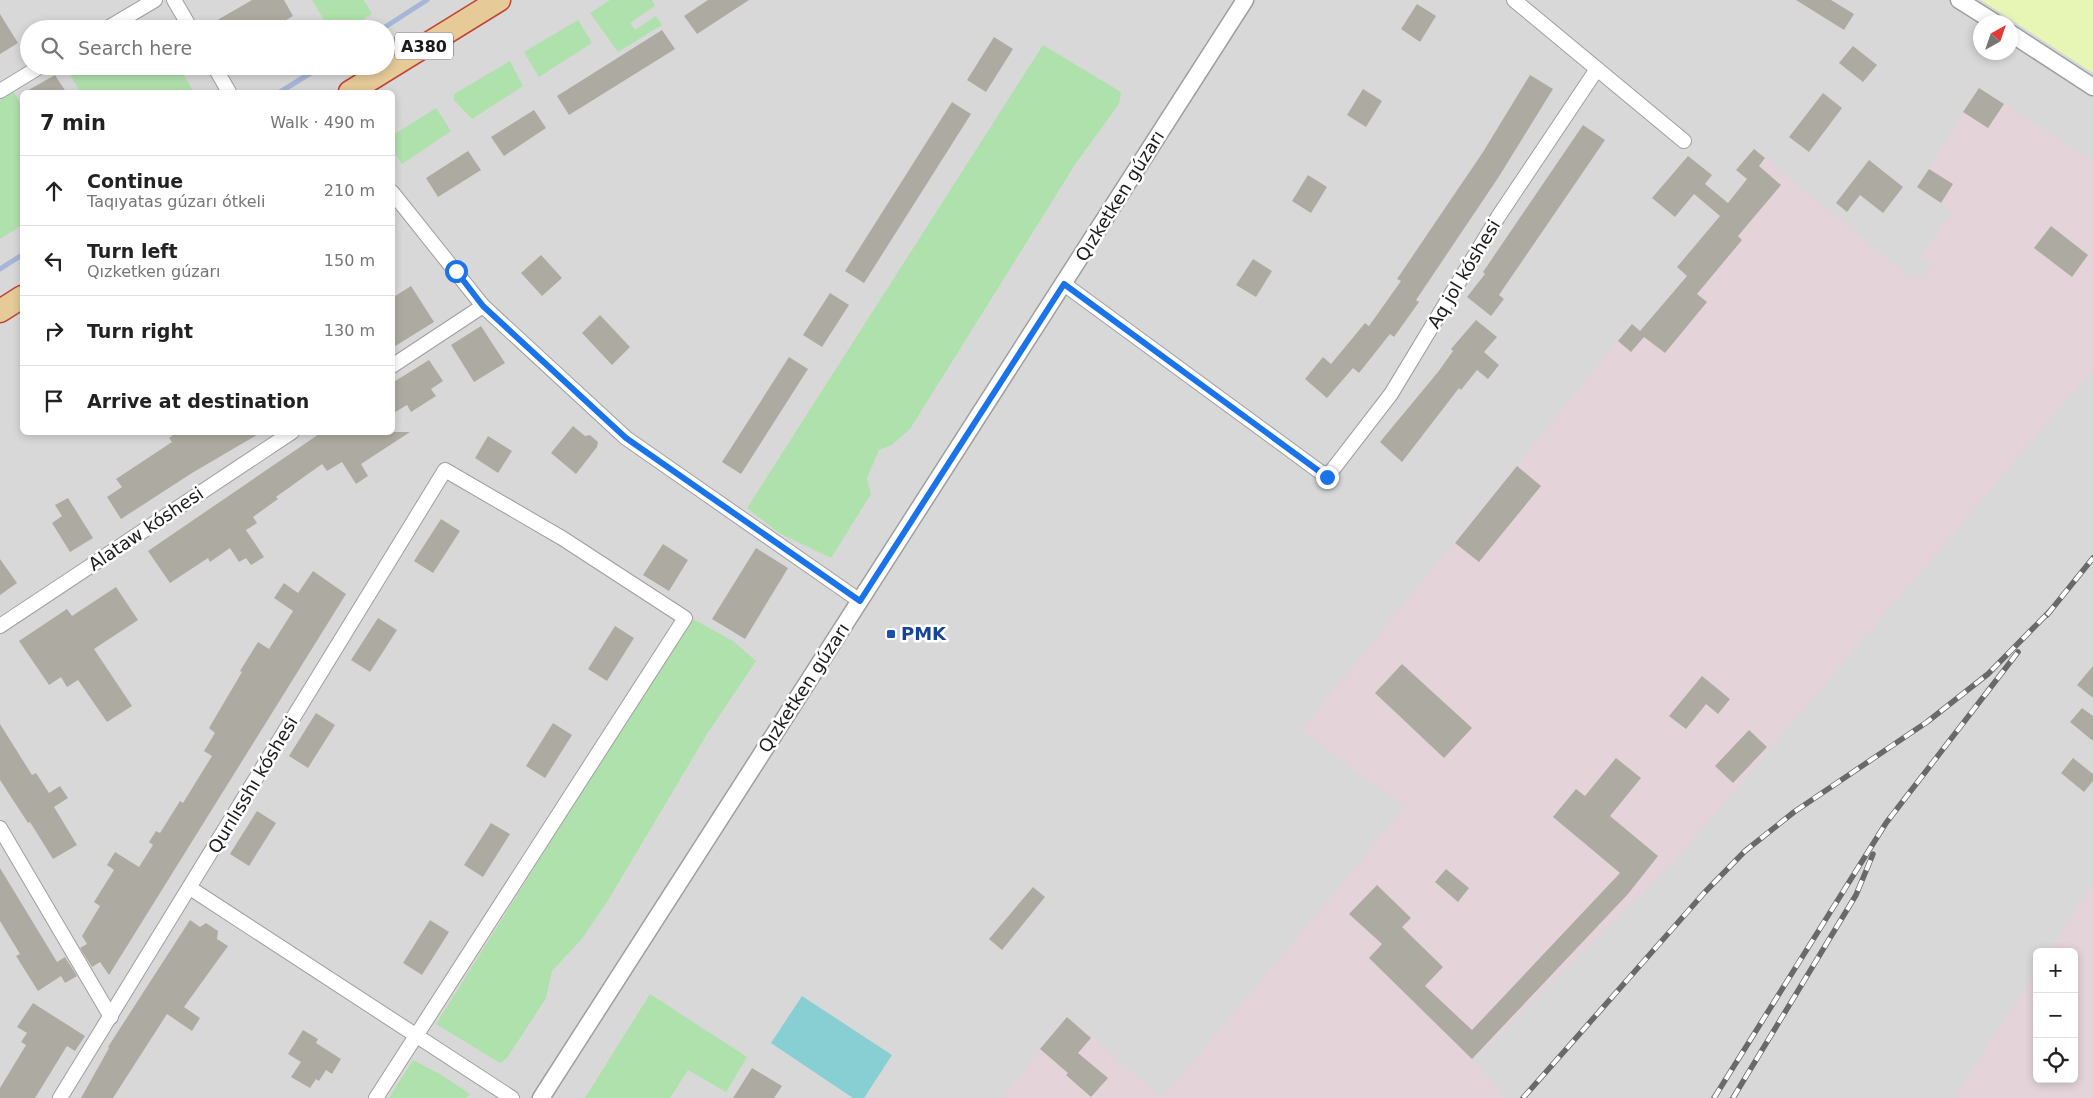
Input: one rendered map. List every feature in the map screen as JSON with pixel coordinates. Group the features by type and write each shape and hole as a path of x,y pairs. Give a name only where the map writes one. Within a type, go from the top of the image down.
{"highway":[{"name":"A380","path":"395,64 499,0"},
{"name":"A380","path":"353,90 378,75"},
{"path":"0,311 20,298"}],"street":[{"path":"121,20 155,0"},
{"path":"174,0 186,20"},
{"name":"Qızketken gúzarı","path":"541,1098 1245,0"},
{"path":"1514,0 1684,142"},
{"path":"1959,0 1983,15"},
{"path":"2018,38 2093,87"},
{"name":"Aq jol kóshesi","path":"1064,284 1327,477 1392,394 1498,217 1597,69"},
{"path":"0,91 27,75"},
{"path":"220,75 229,90"},
{"path":"395,196 483,306 626,438 860,601"},
{"path":"395,364 483,306"},
{"name":"Alataw kóshesi","path":"0,626 287,435"},
{"name":"Qurılısshı kóshesi","path":"60,1098 445,470 562,538 685,618 415,1035"},
{"path":"0,828 111,1017"},
{"path":"190,888 512,1098"},
{"path":"376,1098 415,1035"}],"shaded area":[{"path":"0,0 2093,0 2093,1098 0,1098"},
{"path":"312,0 364,0 372,14 362,20 324,20"},
{"path":"610,0 652,0 655,6 630,23 635,30 656,16 662,25 618,52 590,13"},
{"path":"578,20 592,43 539,77 524,52"},
{"path":"1043,45 1121,92 1119,104 1076,163 910,429 892,445 879,450 867,478 871,494 831,558 779,533 747,508"},
{"path":"510,61 523,86 472,119 454,100 454,94"},
{"path":"70,75 184,75 193,90 79,90"},
{"path":"1979,88 2093,160 2093,369 1677,858 1473,1059 1505,1098 1002,1098 1067,1017 1162,1097 1289,948 1405,807 1301,730 1632,324 1640,331 1686,276 1677,267 1720,216 1709,207 1719,195 1728,202 1747,180 1736,170 1754,149 1911,278 1914,273 1922,279 1932,265 1920,257 1952,213 1941,203 1953,184 1929,169"},
{"path":"14,92 20,103 20,226 0,239 0,100"},
{"path":"436,108 451,131 402,164 395,155 395,134"},
{"path":"691,618 733,641 756,661 707,734 607,902 581,940 552,971 546,998 507,1058 500,1063 436,1024"},
{"path":"2093,883 2093,1098 1954,1098 2033,976 2033,1083 2078,1083 2078,948 2052,948"},
{"path":"650,994 747,1057 726,1092 688,1070 670,1098 585,1098"},
{"path":"802,996 892,1055 864,1098 853,1098 771,1043"},
{"path":"413,1060 440,1074 470,1094 467,1098 389,1098"}],"sand":[{"path":"1981,0 2093,0 2093,73 2018,24 2018,15 2004,15"}],"building":[{"path":"252,0 284,0 293,16 286,20 218,20"},
{"path":"708,0 749,0 697,34 684,16"},
{"path":"1796,0 1831,0 1854,14 1844,30"},
{"path":"1417,4 1436,16 1420,42 1401,29"},
{"path":"0,14 18,43 0,54"},
{"path":"662,30 675,49 569,115 557,96"},
{"path":"994,37 1013,49 986,92 967,80"},
{"path":"1853,46 1877,65 1863,82 1839,63"},
{"path":"55,75 65,90 29,90"},
{"path":"1530,75 1553,89 1498,178 1416,300 1419,302 1394,337 1390,334 1359,373 1353,368 1327,398 1305,379 1323,357 1331,364 1365,323 1369,326 1401,281 1397,279 1483,152"},
{"path":"1979,88 2004,104 1988,128 1963,112"},
{"path":"1363,89 1382,101 1366,127 1347,115"},
{"path":"1823,93 1842,108 1809,152 1789,137"},
{"path":"952,102 971,114 864,283 845,271"},
{"path":"534,110 546,128 504,156 491,137"},
{"path":"1583,125 1605,140 1499,295 1504,299 1491,316 1467,297 1485,274 1483,272"},
{"path":"1754,149 1765,158 1759,166 1781,185 1738,236 1742,240 1697,294 1707,302 1665,353 1644,337 1631,352 1618,341 1632,324 1640,331 1687,276 1677,267 1720,216 1694,194 1675,217 1652,198 1688,156 1712,175 1705,184 1728,203 1747,179 1736,170"},
{"path":"468,151 481,170 438,197 426,178"},
{"path":"1869,160 1903,187 1883,213 1860,195 1847,212 1836,203"},
{"path":"1929,169 1953,184 1941,203 1917,187"},
{"path":"1308,175 1327,187 1311,213 1292,201"},
{"path":"2051,226 2088,255 2072,277 2034,248"},
{"path":"541,255 562,278 542,296 521,273"},
{"path":"1253,259 1272,271 1256,297 1236,285"},
{"path":"411,286 434,322 395,346 395,296"},
{"path":"830,293 849,305 822,347 803,335"},
{"path":"600,315 630,347 612,365 582,333"},
{"path":"1476,320 1497,337 1484,352 1499,365 1488,379 1477,370 1461,390 1459,388 1402,462 1380,442 1438,372 1453,351 1451,349"},
{"path":"481,326 505,363 474,382 451,345"},
{"path":"789,357 808,369 741,474 722,462"},
{"path":"429,360 443,381 431,389 436,396 411,412 407,405 395,412 395,381"},
{"path":"573,426 585,436 590,435 598,442 597,447 576,474 551,453"},
{"path":"395,432 410,432 361,464 368,476 356,484 342,462 327,471 322,464 276,497 278,499 253,517 257,523 246,530 264,557 251,565 246,558 239,562 230,548 210,562 208,558 170,583 148,551 318,435 395,435"},
{"path":"173,435 257,435 192,473 121,519 107,497 122,487 116,479 172,442 169,438"},
{"path":"488,436 512,451 498,473 475,458"},
{"path":"1517,466 1541,486 1479,562 1455,543"},
{"path":"68,498 93,538 70,552 52,523 62,516 55,505"},
{"path":"441,519 460,531 433,573 414,561"},
{"path":"663,544 688,560 669,591 643,575"},
{"path":"756,548 788,568 745,639 712,619"},
{"path":"0,559 17,583 0,595"},
{"path":"313,571 346,594 109,975 100,962 92,967 80,948 87,944 82,936 100,906 94,902 114,870 107,865 115,852 139,867 153,845 149,842 156,831 160,833 180,801 183,803 212,756 204,751 215,733 209,728 242,672 240,671 258,642 269,649 293,611 274,598 284,583 298,593"},
{"path":"116,587 138,620 94,649 132,706 107,722 78,680 67,687 61,677 49,685 19,641 67,609 72,616"},
{"path":"378,618 397,630 370,672 351,660"},
{"path":"615,626 634,638 607,681 588,669"},
{"path":"1402,664 1472,728 1444,758 1375,693"},
{"path":"2093,666 2093,698 2077,685"},
{"path":"1702,676 1730,699 1718,714 1706,704 1686,729 1669,716"},
{"path":"2082,708 2093,716 2093,741 2070,722"},
{"path":"316,713 335,725 308,768 289,756"},
{"path":"553,723 572,735 545,778 526,766"},
{"path":"0,724 32,775 36,773 49,793 60,786 68,798 54,807 77,845 53,859 30,822 28,823 0,780"},
{"path":"1749,730 1767,747 1733,783 1715,766"},
{"path":"1616,758 1641,778 1610,816 1658,856 1628,894 1472,1059 1369,958 1382,944 1349,914 1377,885 1411,918 1402,927 1443,967 1425,986 1472,1030 1620,873 1553,817 1576,789 1585,796"},
{"path":"2073,758 2093,774 2093,781 2084,792 2061,773"},
{"path":"257,811 276,823 249,866 230,854"},
{"path":"491,823 510,834 483,877 464,865"},
{"path":"0,868 57,962 65,957 77,976 65,983 61,976 38,991 16,956 20,954 0,921"},
{"path":"1446,869 1469,888 1458,902 1435,882"},
{"path":"1033,887 1045,897 1002,950 989,939"},
{"path":"190,920 200,927 206,923 218,931 217,939 228,946 184,1007 200,1018 192,1031 167,1014 113,1098 81,1098 108,1047"},
{"path":"430,920 449,932 422,975 403,963"},
{"path":"33,1003 85,1036 75,1051 67,1046 35,1098 0,1098 0,1088 26,1045 21,1042 27,1033 17,1027"},
{"path":"1067,1017 1091,1038 1078,1053 1108,1078 1091,1097 1066,1075 1068,1073 1040,1049"},
{"path":"303,1030 318,1039 316,1043 341,1059 332,1074 326,1070 319,1081 316,1079 310,1088 291,1077 301,1062 288,1054"},
{"path":"752,1068 782,1086 774,1098 733,1098"}],"waterway":[{"path":"395,21 427,0"},
{"path":"283,90 307,75"},
{"path":"0,269 20,256"}],"railway":[{"path":"2047,615 2093,558"},
{"path":"1523,1098 1704,893 1745,851 1794,812 1927,722 1988,674 2051,610"},
{"path":"1714,1098 1886,823 2018,652"},
{"path":"1733,1098 1856,895 1873,854"}],"place":[{"name":"PMK","path":"891,634"}],"route":[{"path":"456,271 483,306 626,438 860,601 1064,284 1327,477"}]}
